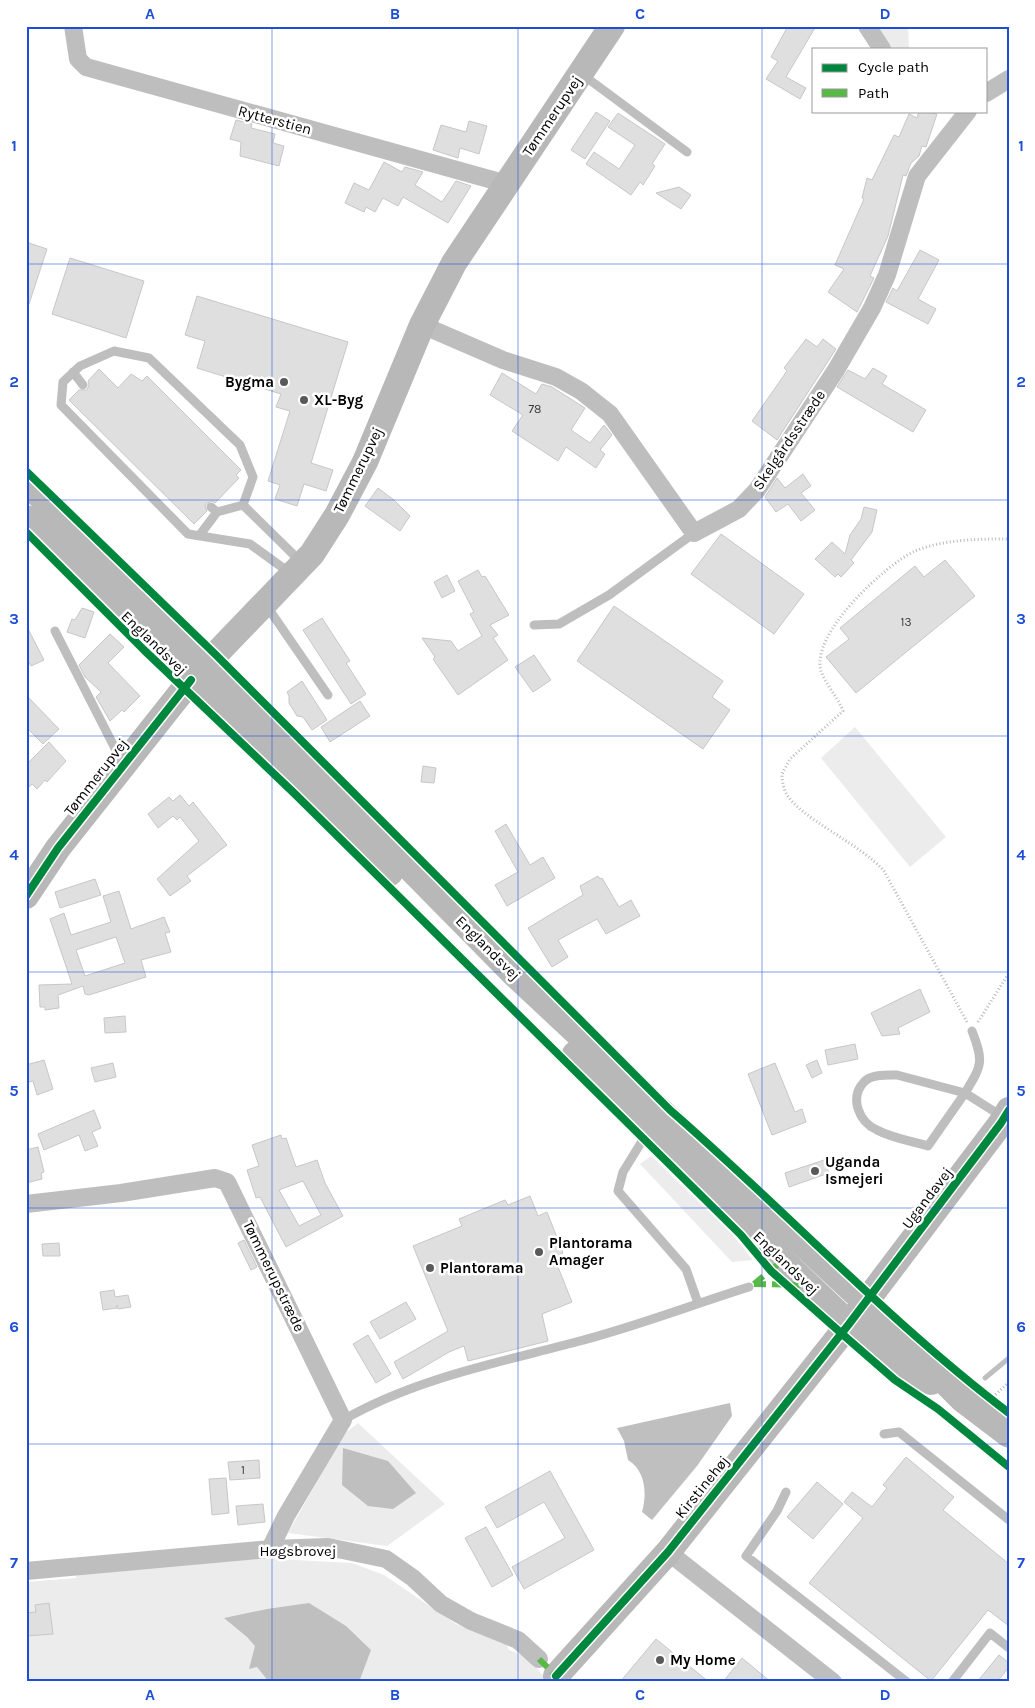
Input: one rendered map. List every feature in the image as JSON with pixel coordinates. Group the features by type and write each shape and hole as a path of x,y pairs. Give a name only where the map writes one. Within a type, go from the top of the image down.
{"main road":[{"name":"Tømmerupvej","path":"26,896 58,848 123,765 200,671 298,569 337,516 364,462 422,325 454,263 612,26"},
{"name":"Englandsvej","path":"26,482 200,671"},
{"name":"Englandsvej","path":"26,518 200,671 512,972 849,1324 903,1366 973,1396"},
{"name":"Ugandavej","path":"865,1302 1007,1114"},
{"name":"Englandsvej","path":"655,1123 973,1396 1009,1435"},
{"name":"Kirstinehøj","path":"552,1672 668,1552 865,1302"}],"street":[{"name":"Rytterstien","path":"73,26 78,59 86,68 507,184"},
{"path":"866,26 881,48"},
{"path":"988,92 1009,79"},
{"name":"Skelgårdsstræde","path":"694,533 739,509 757,490 836,370 872,308 887,275 917,176 961,113"},
{"path":"422,325 503,360 556,377 581,391 610,414 694,533"},
{"name":"Tømmerupstræde","path":"26,1204 121,1193 215,1178 227,1182 343,1420"},
{"path":"270,1549 286,1516 343,1420"},
{"name":"Høgsbrovej","path":"26,1571 270,1549 328,1548 386,1559 414,1578 441,1604 472,1621 518,1640 552,1672"},
{"path":"668,1552 833,1682"}],"lane":[{"path":"581,73 687,152"},
{"path":"243,505 253,477 240,445 149,358 114,351 80,366 63,382 61,405 188,534 250,544 298,569"},
{"path":"73,372 84,385"},
{"path":"243,505 298,569"},
{"path":"198,536 214,509 243,505"},
{"path":"534,626 559,624 609,595 694,533"},
{"path":"266,604 328,695"},
{"path":"55,631 123,765"},
{"path":"972,1031 980,1052 979,1070 965,1093 928,1146 875,1130 860,1116 857,1108 859,1093 864,1082 876,1076 897,1075 965,1093 1007,1114"},
{"path":"655,1123 623,1172 618,1191 686,1269 698,1302"},
{"path":"343,1420 373,1403 436,1381 508,1358 576,1342 653,1320 698,1302 749,1287"},
{"path":"884,1434 899,1432 1009,1520"},
{"path":"786,1492 777,1511 746,1556 907,1682"},
{"path":"952,1682 990,1633 1009,1648"}],"path":[{"path":"1009,539 972,539 941,544 914,552 878,576 858,595 833,627 822,652 821,671 839,700 843,711 790,759 782,774 787,794 797,807 869,856 884,871 972,1031 1009,973"},
{"path":"973,1396 997,1404"}],"shaded area":[{"path":"873,26 908,26 909,48 887,48"},
{"path":"855,727 946,837 910,867 821,758"},
{"path":"651,1156 731,1233 753,1260 732,1262 640,1164"},
{"path":"730,1403 732,1416 697,1466 652,1520 642,1512 645,1491 644,1483 638,1470 628,1460 624,1441 617,1428"},
{"path":"358,1423 445,1504 387,1546 288,1533 343,1435"},
{"path":"343,1448 388,1461 416,1493 393,1509 368,1506 342,1485"},
{"path":"276,1559 352,1563 384,1575 456,1624 507,1645 509,1650 528,1657 548,1682 26,1682 26,1582 76,1578 77,1574 217,1560"},
{"path":"309,1603 346,1626 371,1650 359,1682 269,1682 257,1667 249,1669 255,1646 224,1618"}],"building":[{"path":"788,26 816,26 786,77 806,88 800,99 766,79 778,61 771,57"},
{"path":"596,112 610,121 585,159 571,150"},
{"path":"919,112 937,114 926,147 922,146 919,156 911,163 906,176 903,175 888,236 870,276 874,278 857,312 828,292 844,269 835,265 864,199 862,198 867,178 872,180 894,135 899,137 909,114 917,118"},
{"path":"618,113 665,144 652,164 655,166 643,185 640,182 631,195 586,164 594,152 619,169 635,145 608,127"},
{"path":"236,120 252,124 251,128 275,134 273,143 284,146 279,166 240,156 241,142 230,139"},
{"path":"469,121 487,126 479,154 460,148 458,158 433,150 441,125 466,132"},
{"path":"384,162 402,172 405,167 423,172 415,185 442,202 456,181 471,186 448,223 403,197 398,206 383,198 375,212 366,207 364,212 345,203 354,183 369,190"},
{"path":"679,187 691,195 681,209 656,193"},
{"path":"26,242 47,249 29,304 26,303"},
{"path":"920,250 939,260 918,299 936,309 928,324 886,302 893,288 897,291"},
{"path":"70,258 144,281 126,338 52,314"},
{"name":"XL-Byg","path":"197,296 348,342 311,463 333,470 326,491 304,484 297,506 275,499 280,485 268,481 290,411 276,407 281,394 197,368 205,341 185,335"},
{"path":"806,339 817,347 823,339 836,349 777,440 752,421 787,371 784,368"},
{"path":"873,368 887,376 882,384 926,410 913,432 837,387 848,370 865,379"},
{"path":"99,369 118,388 131,374 142,381 147,376 241,470 236,475 239,478 215,503 212,501 207,503 205,506 207,511 194,524 69,400 79,390 87,390 88,381"},
{"path":"502,373 536,394 542,384 552,387 585,408 571,430 590,443 604,425 612,435 600,450 605,454 596,468 566,447 558,461 512,431 523,415 490,395"},
{"path":"803,474 811,486 801,493 815,510 801,521 788,504 776,512 765,497 777,478 785,488"},
{"path":"378,488 394,500 410,516 400,531 365,506"},
{"path":"864,507 877,510 872,532 851,560 854,563 841,577 838,574 835,577 815,559 832,542 845,554 850,535 861,519"},
{"path":"721,534 804,594 774,634 691,574"},
{"path":"945,560 975,596 856,693 826,657 849,639 840,628 915,566 924,577"},
{"path":"478,570 482,577 485,576 509,615 490,625 498,635 493,638 508,660 458,695 433,659 435,657 422,638 451,641 458,651 482,636 470,614 474,612 458,581"},
{"path":"447,575 455,591 442,598 434,582"},
{"path":"614,606 723,681 712,697 730,710 703,749 577,661"},
{"path":"82,608 94,612 85,638 67,632 72,619 75,620"},
{"path":"322,618 350,661 346,663 366,694 351,704 303,630"},
{"path":"26,625 44,660 31,666 26,657"},
{"path":"110,634 124,647 108,663 140,696 124,712 122,710 110,721 96,697 101,692 85,677 79,665"},
{"path":"534,655 551,680 533,692 515,667"},
{"path":"302,681 327,720 312,730 303,717 297,716 289,703 287,692"},
{"path":"26,695 59,729 43,744 26,727"},
{"path":"360,701 370,716 330,742 321,727"},
{"path":"49,742 66,761 47,782 45,780 37,789 32,784 26,790 26,765"},
{"path":"423,766 436,768 434,783 421,782"},
{"path":"180,795 189,806 193,802 227,845 187,876 191,881 170,896 157,879 199,841 180,817 177,820 173,816 158,828 148,814 169,797 173,801"},
{"path":"506,824 530,865 543,857 555,878 507,906 495,885 518,872 495,831"},
{"path":"598,876 600,879 602,878 619,907 631,900 640,916 606,934 597,919 558,940 568,957 552,967 528,928 583,895 580,886"},
{"path":"95,879 101,895 60,908 55,892"},
{"path":"119,891 131,929 164,917 170,932 165,933 171,952 141,960 146,977 89,995 85,994 83,986 58,995 59,1008 45,1010 45,1007 40,1007 39,985 72,984 50,919 64,913 71,935 111,922 103,896","holes":["116,937 125,963 85,976 76,950"]},
{"path":"920,989 930,1012 898,1028 900,1034 882,1036 871,1013"},
{"path":"125,1016 126,1032 105,1033 104,1018"},
{"path":"855,1044 858,1059 828,1065 825,1050"},
{"path":"44,1060 53,1089 37,1095 33,1081 26,1083 26,1065"},
{"path":"817,1060 822,1073 812,1078 806,1065"},
{"path":"113,1063 116,1077 95,1082 91,1068"},
{"path":"775,1063 795,1112 802,1109 806,1122 772,1135 748,1074"},
{"path":"94,1110 101,1128 92,1132 98,1146 85,1151 79,1135 44,1150 38,1134"},
{"path":"281,1135 282,1139 286,1138 296,1167 317,1160 325,1183 343,1216 286,1247 260,1197 256,1198 247,1170 259,1166 252,1145","holes":["303,1181 321,1215 299,1226 279,1190"]},
{"path":"38,1147 44,1172 41,1173 42,1179 26,1183 26,1150"},
{"path":"824,1160 829,1173 789,1187 785,1173"},
{"path":"530,1196 538,1216 547,1212 563,1253 554,1257 572,1302 542,1314 548,1341 468,1361 464,1346 449,1352 403,1379 394,1362 448,1331 413,1246 462,1226 459,1219 505,1200 508,1205"},
{"path":"244,1240 257,1267 251,1270 238,1243"},
{"path":"59,1243 60,1256 43,1256 42,1244"},
{"path":"114,1290 115,1297 128,1295 131,1307 118,1309 117,1305 117,1308 103,1310 100,1292"},
{"path":"406,1302 416,1319 380,1339 370,1322"},
{"path":"368,1335 391,1374 376,1383 353,1344"},
{"path":"906,1457 954,1497 943,1510 1009,1564 1009,1626 988,1610 931,1681 809,1583 863,1518 844,1502 852,1492 872,1507 887,1488 883,1485"},
{"path":"259,1460 260,1478 230,1480 228,1462"},
{"path":"550,1471 594,1550 524,1589 512,1567 565,1538 544,1502 497,1528 485,1507"},
{"path":"226,1478 229,1513 212,1515 209,1479"},
{"path":"817,1482 843,1504 813,1539 787,1517"},
{"path":"263,1504 265,1522 238,1525 236,1506"},
{"path":"486,1527 513,1575 492,1587 465,1538"},
{"path":"49,1603 53,1634 26,1636 26,1613 36,1612 35,1605"},
{"name":"My Home","path":"656,1639 709,1682 620,1682"},
{"path":"999,1655 1009,1663 1009,1667 997,1682 977,1682"},
{"name":"My Home","path":"742,1658 771,1682 723,1682"}],"waterway":[{"path":"985,1378 1009,1358"}],"marked path":[{"path":"754,1284 783,1260"},
{"path":"754,1284 810,1285"},
{"path":"539,1659 556,1676"}],"cycle path":[{"path":"26,471 216,655 670,1110 921,1341 1009,1413"},
{"path":"26,532 144,650 295,794 741,1235 771,1271 895,1380 938,1409 1009,1467"},
{"path":"26,896 58,848 191,680"},
{"path":"556,1676 668,1552 849,1324 1009,1110"}],"place":[{"name":"Bygma","path":"284,382"},
{"name":"XL-Byg","path":"304,400"},
{"name":"Uganda Ismejeri","path":"815,1171"},
{"name":"Plantorama Amager","path":"539,1252"},
{"name":"Plantorama","path":"430,1268"},
{"name":"My Home","path":"660,1660"}]}
